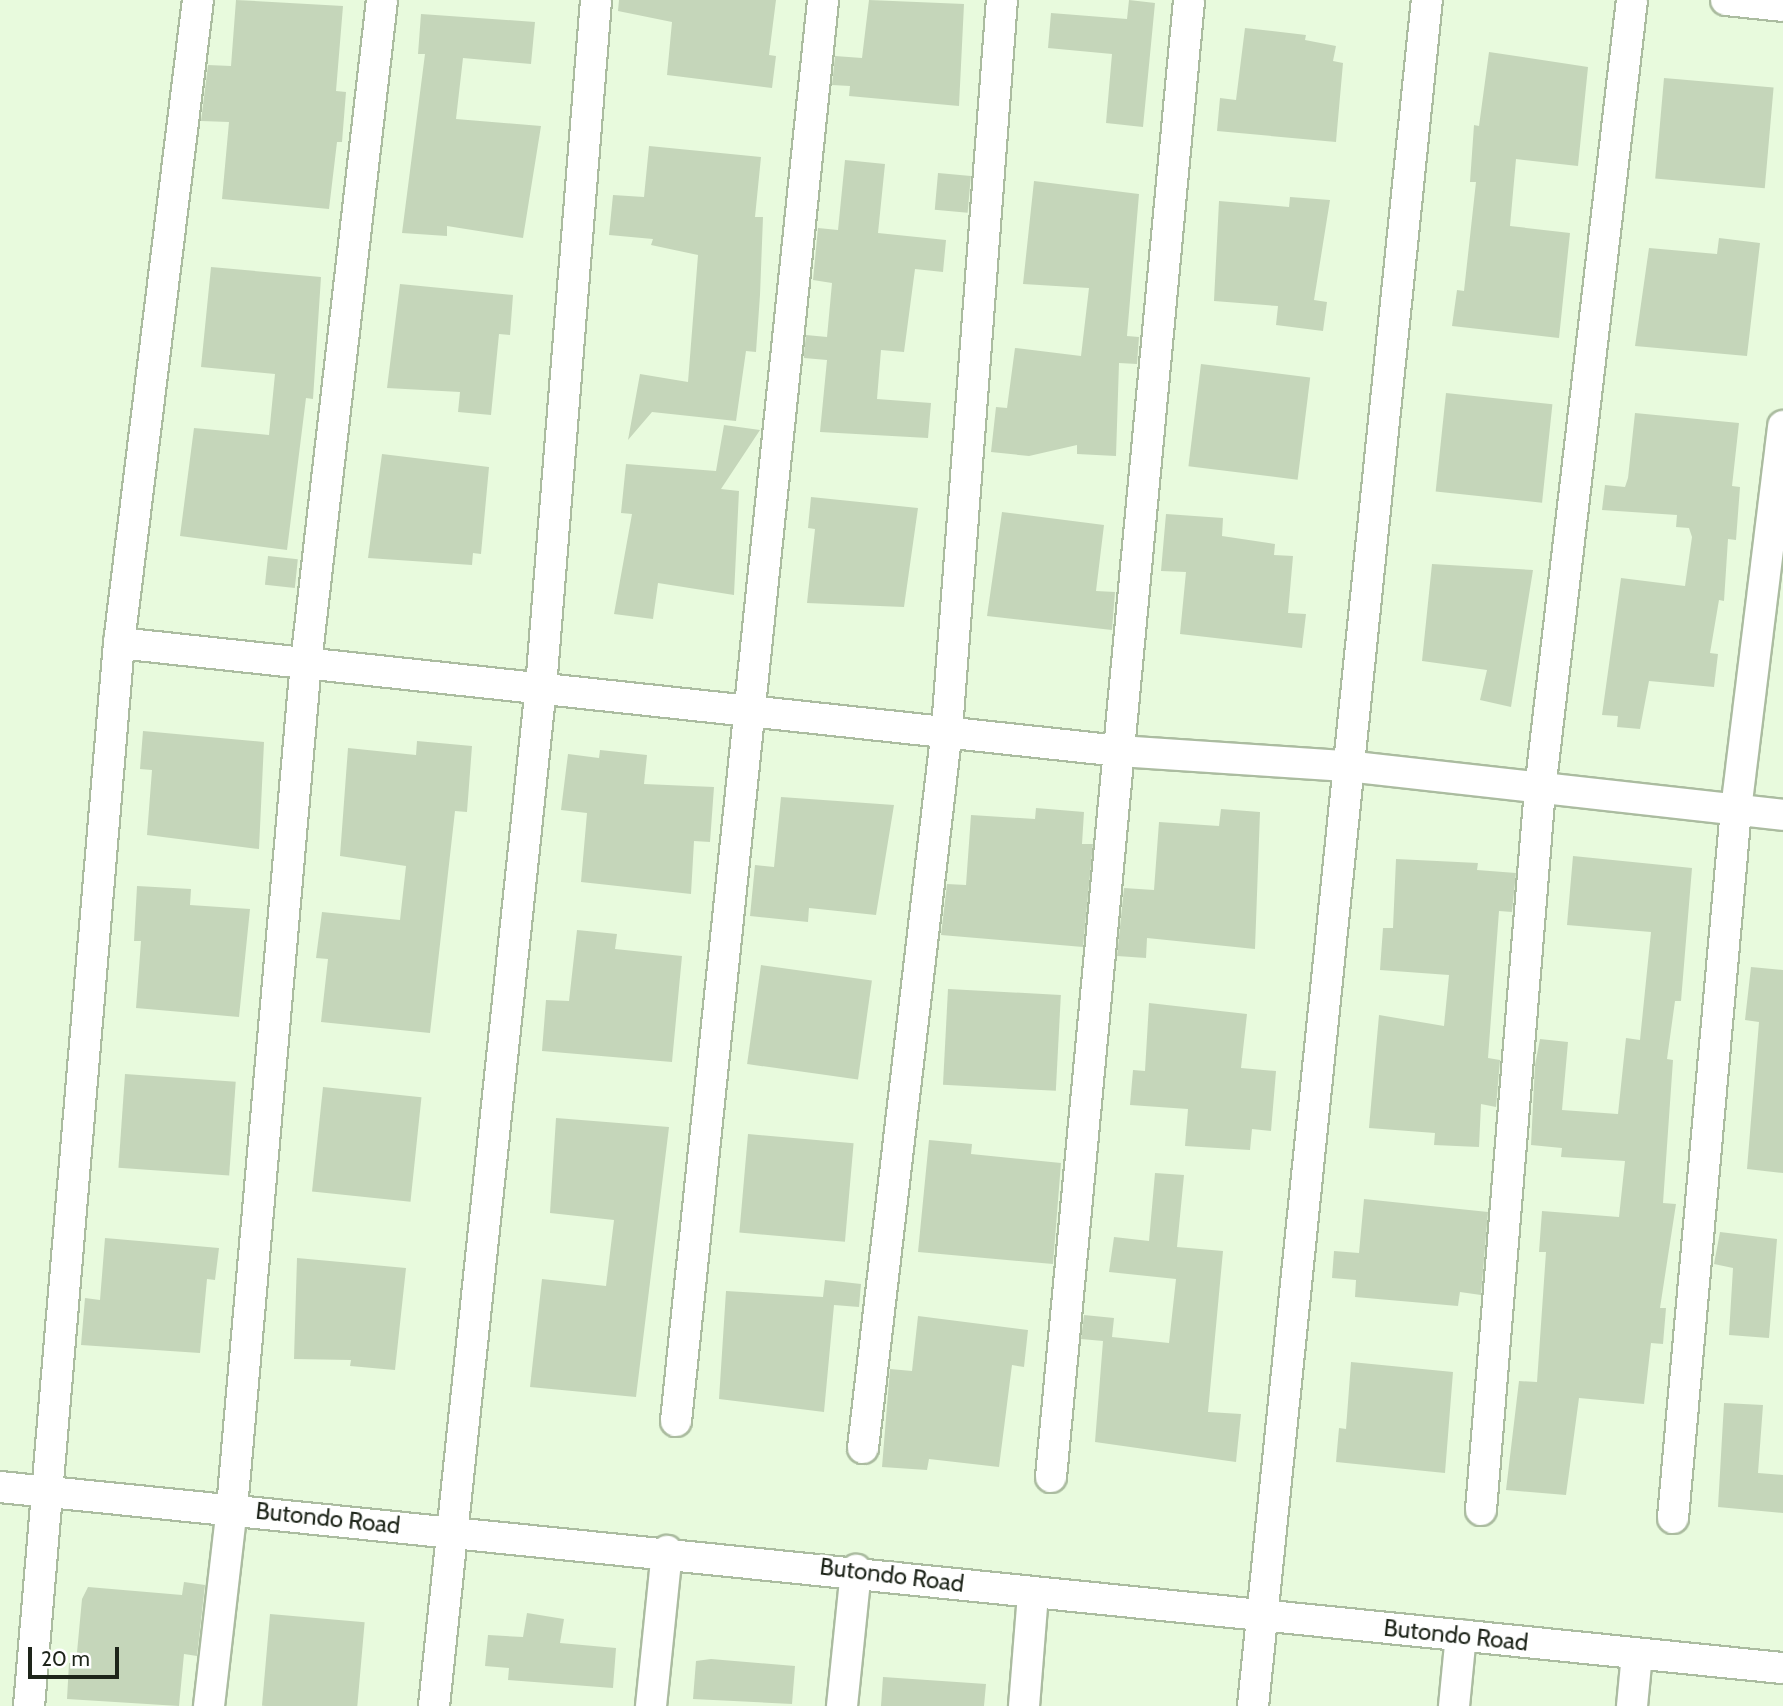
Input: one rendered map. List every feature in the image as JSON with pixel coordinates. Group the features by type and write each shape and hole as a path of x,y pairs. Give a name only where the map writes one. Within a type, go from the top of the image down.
{"street":[{"path":"30,1706 119,643 198,0"},
{"path":"209,1706 232,1508 306,663 382,0"},
{"path":"434,1706 541,687 596,0"},
{"path":"676,1421 823,0"},
{"path":"863,1448 947,729 1002,0"},
{"path":"1051,1477 1189,0"},
{"path":"1253,1706 1427,0"},
{"path":"1481,1510 1540,790 1632,0"},
{"path":"1726,0 1783,6"},
{"path":"1673,1518 1736,810 1783,426"},
{"path":"119,643 947,729 1119,751 1347,766 1540,790 1783,815"},
{"name":"Butondo Road","path":"0,1487 856,1570 1033,1593 1783,1668"},
{"path":"651,1706 667,1552"},
{"path":"842,1706 856,1570"},
{"path":"1024,1706 1033,1593"},
{"path":"1454,1706 1461,1635"},
{"path":"1632,1706 1637,1654"}],"building":[{"path":"236,0 343,6 336,91 346,92 342,142 337,142 329,209 222,199 229,122 201,121 208,65 231,66"},
{"path":"619,0 776,0 769,55 776,56 772,88 667,75 672,22 618,11"},
{"path":"869,0 964,4 959,106 849,96 850,86 832,85 835,56 862,58"},
{"path":"1129,0 1155,3 1143,127 1106,123 1112,54 1048,48 1051,13 1127,19"},
{"path":"421,14 535,22 531,64 463,58 456,119 541,126 523,238 447,226 447,236 402,233 425,54 418,54"},
{"path":"1245,28 1306,35 1305,40 1336,46 1333,61 1343,63 1336,142 1217,131 1220,98 1236,100"},
{"path":"1489,52 1588,67 1578,166 1516,159 1510,226 1570,233 1559,338 1452,326 1457,290 1464,291 1476,182 1470,182 1474,125 1479,126"},
{"path":"1664,78 1774,88 1765,188 1655,179"},
{"path":"649,146 761,157 755,217 763,217 756,352 746,351 736,421 652,412 628,440 640,374 688,382 698,255 651,245 653,239 609,235 613,195 644,197"},
{"path":"845,160 885,164 878,233 946,240 943,272 915,269 904,352 881,350 877,399 931,403 928,438 820,432 827,360 804,358 804,353 806,335 827,337 832,283 813,280 818,228 838,230"},
{"path":"938,173 971,176 968,213 935,210"},
{"path":"1034,181 1139,194 1127,336 1139,337 1137,364 1119,363 1116,456 1077,454 1077,445 1029,456 991,452 996,407 1007,408 1015,348 1081,356 1089,288 1023,284"},
{"path":"1290,197 1330,200 1314,300 1327,302 1323,331 1276,325 1278,306 1214,301 1219,201 1289,207"},
{"path":"1719,238 1760,243 1747,356 1635,346 1649,248 1717,254"},
{"path":"211,267 321,277 313,399 306,398 287,550 180,536 194,428 269,435 275,374 201,367"},
{"path":"400,284 513,295 510,335 499,334 491,415 458,412 460,392 387,388"},
{"path":"1201,364 1310,377 1298,480 1188,466"},
{"path":"1446,393 1552,404 1542,503 1436,491"},
{"path":"1635,413 1739,423 1732,486 1740,487 1736,540 1728,539 1724,601 1719,600 1710,653 1718,654 1714,687 1649,681 1640,729 1617,727 1618,716 1602,715 1621,578 1685,586 1692,537 1689,528 1676,527 1677,515 1602,510 1605,485 1625,487"},
{"path":"724,425 760,430 721,489 739,491 734,595 658,583 653,619 614,614 632,514 621,513 626,464 716,471"},
{"path":"382,454 489,467 481,554 473,553 472,565 368,558"},
{"path":"811,497 918,508 904,607 807,603 815,529 808,528"},
{"path":"1002,512 1104,525 1096,591 1115,592 1112,630 987,616"},
{"path":"1166,514 1223,518 1222,536 1275,544 1274,555 1293,556 1288,613 1306,614 1302,648 1180,634 1186,572 1161,571"},
{"path":"268,556 298,559 295,588 265,585"},
{"path":"1432,564 1533,570 1511,707 1480,700 1487,670 1422,661"},
{"path":"143,731 264,742 259,849 147,835 152,770 140,769"},
{"path":"417,741 472,746 467,812 455,811 430,1033 321,1022 328,959 316,958 322,912 400,920 406,866 340,856 348,748 416,755"},
{"path":"600,750 647,755 644,784 714,787 710,842 694,841 691,894 581,882 587,813 561,810 568,754 599,758"},
{"path":"781,797 894,805 876,915 809,908 808,922 750,916 755,865 774,867"},
{"path":"1036,808 1084,812 1082,844 1093,844 1083,947 941,935 947,884 966,885 971,815 1035,819"},
{"path":"1221,809 1260,812 1255,949 1147,938 1146,958 1117,956 1124,888 1154,890 1159,822 1219,826"},
{"path":"1573,856 1692,868 1681,1001 1675,1001 1667,1059 1673,1060 1663,1203 1676,1204 1660,1308 1666,1308 1663,1344 1651,1343 1644,1404 1579,1398 1566,1495 1506,1490 1519,1381 1537,1382 1546,1252 1539,1252 1542,1211 1619,1217 1625,1161 1561,1157 1562,1148 1531,1145 1535,1065 1540,1039 1568,1042 1562,1110 1618,1114 1626,1038 1640,1040 1651,932 1567,925"},
{"path":"1396,859 1478,863 1477,870 1516,873 1512,912 1499,911 1488,1058 1500,1060 1496,1107 1481,1104 1479,1147 1434,1145 1435,1133 1369,1128 1379,1015 1444,1026 1449,975 1380,970 1383,928 1393,928"},
{"path":"137,886 191,889 190,905 250,909 239,1017 136,1008 141,941 134,941"},
{"path":"577,930 617,934 615,949 682,956 672,1062 542,1051 546,1000 569,1001"},
{"path":"761,965 872,981 858,1080 747,1064"},
{"path":"1751,967 1783,970 1783,1173 1747,1169 1759,1022 1745,1020"},
{"path":"948,989 1061,995 1056,1091 943,1085"},
{"path":"1149,1003 1247,1014 1241,1068 1276,1071 1271,1131 1252,1129 1250,1150 1185,1146 1188,1109 1130,1105 1133,1070 1145,1071"},
{"path":"125,1074 236,1082 229,1176 118,1168"},
{"path":"323,1087 421,1097 410,1202 312,1191"},
{"path":"556,1118 669,1127 636,1397 530,1387 542,1279 606,1286 614,1220 550,1213"},
{"path":"748,1134 854,1143 845,1242 739,1233"},
{"path":"929,1140 972,1144 971,1154 1061,1163 1053,1264 918,1252"},
{"path":"1155,1173 1184,1175 1177,1247 1223,1251 1208,1412 1241,1414 1236,1462 1095,1442 1103,1341 1081,1339 1084,1315 1114,1318 1112,1337 1169,1343 1176,1279 1109,1272 1114,1237 1149,1241"},
{"path":"1364,1199 1488,1212 1481,1295 1460,1292 1458,1306 1355,1297 1356,1280 1332,1278 1334,1251 1359,1253"},
{"path":"1720,1232 1777,1239 1769,1338 1729,1335 1733,1268 1714,1264"},
{"path":"105,1238 219,1248 215,1280 207,1279 200,1353 81,1345 85,1298 100,1300"},
{"path":"297,1258 406,1268 395,1370 350,1366 351,1360 294,1359"},
{"path":"825,1280 861,1284 859,1307 834,1305 824,1412 719,1399 726,1291 823,1297"},
{"path":"918,1316 1028,1330 1024,1367 1012,1365 999,1467 929,1459 927,1470 882,1467 890,1369 912,1371"},
{"path":"1351,1362 1453,1372 1445,1473 1336,1462 1339,1428 1346,1429"},
{"path":"1724,1403 1763,1405 1758,1473 1783,1475 1783,1513 1718,1507"},
{"path":"184,1582 205,1585 197,1656 184,1654 179,1706 67,1699 69,1663 76,1663 82,1599 88,1587 182,1595"},
{"path":"527,1613 564,1619 560,1643 616,1648 613,1688 508,1680 509,1668 485,1666 488,1635 523,1637"},
{"path":"270,1614 365,1622 357,1706 262,1706"},
{"path":"711,1659 795,1666 792,1704 693,1699 696,1661"},
{"path":"883,1677 986,1684 984,1706 881,1706"}]}
